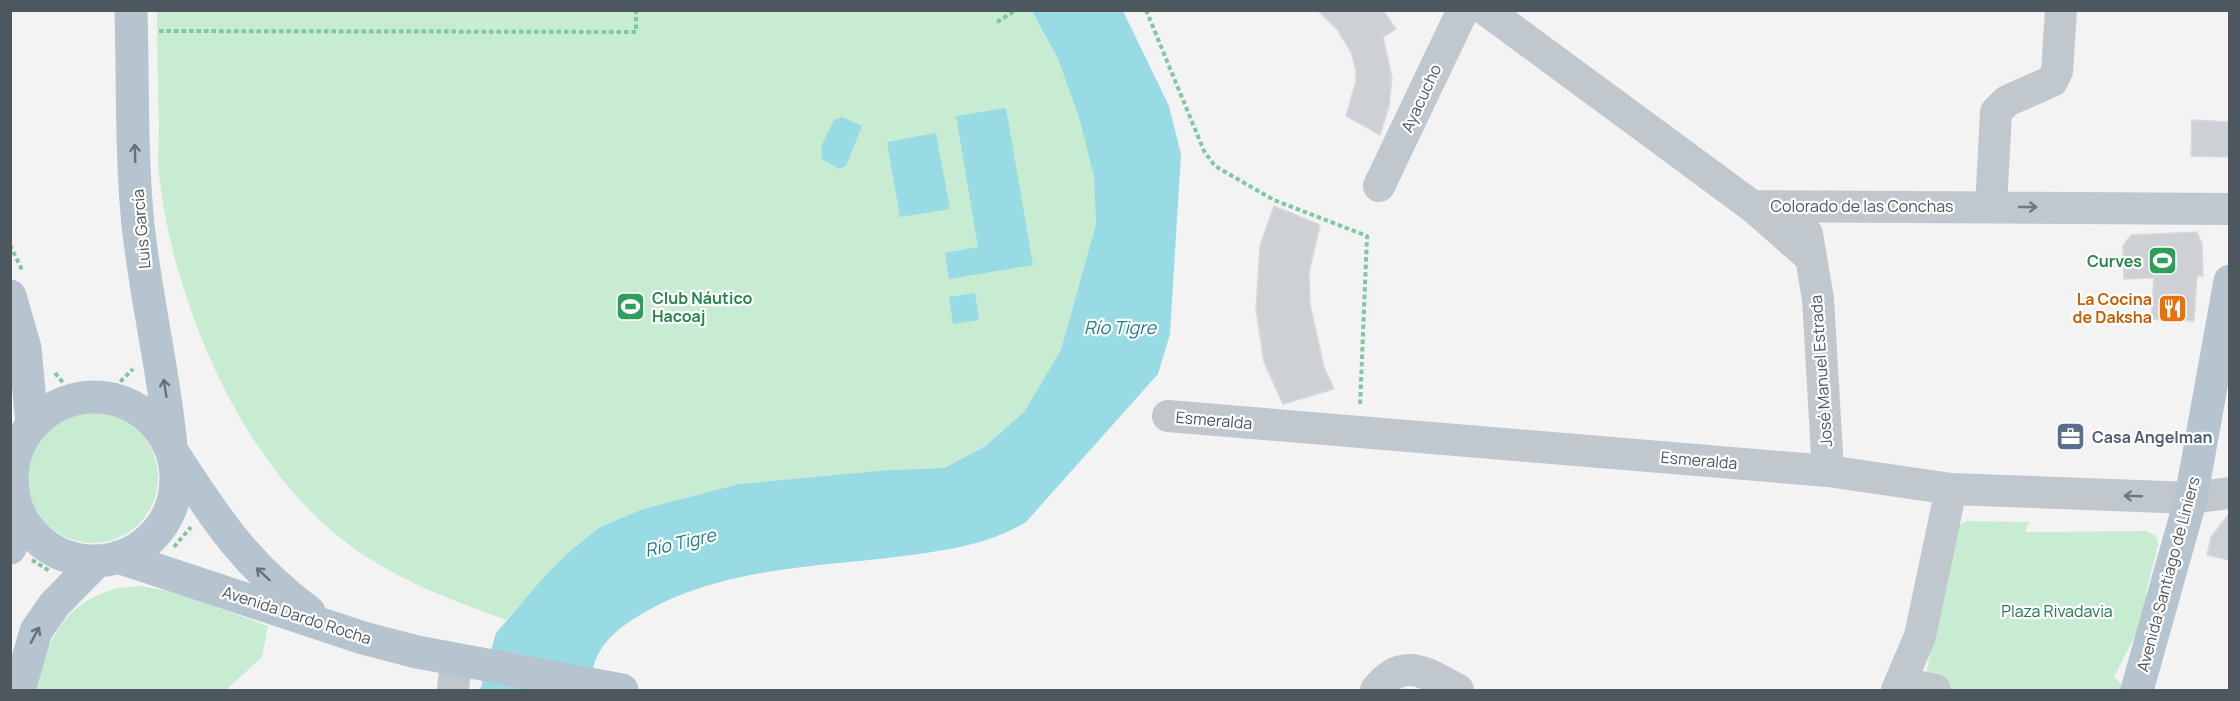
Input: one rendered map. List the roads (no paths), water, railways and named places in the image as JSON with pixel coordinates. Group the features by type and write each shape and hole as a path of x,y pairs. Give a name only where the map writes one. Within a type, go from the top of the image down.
{"main road":[{"name":"Luis García","path":"132,24 138,221 147,292 166,393 173,451 222,528 254,566 285,594 325,624"},
{"name":"Avenida Santiago de Liniers","path":"2137,690 2192,498 2229,281"},
{"path":"10,296 25,348 24,422 12,472 17,551"},
{"path":"19,690 36,631 54,605 108,559 137,549 153,536 165,520 173,501 177,481 173,451 143,414 127,404 108,399 89,398 70,401 24,422"},
{"path":"13,498 33,533 46,546 62,555 108,559"},
{"name":"Avenida Dardo Rocha","path":"108,559 325,624 462,671 611,688"}],"street":[{"name":"Ayacucho","path":"1379,186 1463,10"},
{"name":"Colorado de las Conchas","path":"1485,10 1752,206 2229,209"},
{"path":"1991,207 1996,112 2007,101 2052,81 2057,71 2061,10"},
{"path":"1752,206 1809,256"},
{"name":"José Manuel Estrada","path":"1823,206 1808,226 1809,256 1818,298 1828,471"},
{"name":"Esmeralda","path":"1168,416 1828,471 1951,489 2192,498 2229,493"},
{"path":"1935,690 1899,687 1920,636 1951,489"},
{"path":"1376,690 1387,676 1401,670 1416,670 1458,690"}],"water":[{"name":"Río Tigre","path":"1032,11 1123,11 1169,106 1181,154 1170,334 1158,374 1026,522 1014,529 978,543 952,549 776,570 704,587 669,600 635,618 616,632 597,657 593,667 592,690 480,690 496,633 544,577 570,551 600,527 643,509 739,484 888,470 944,468 984,447 1024,412 1061,350 1096,224 1094,177 1080,121 1058,59"},
{"path":"1006,108 1033,265 949,279 945,253 978,247 956,116"},
{"path":"842,117 862,126 846,166 839,169 822,159 821,147 834,120"},
{"path":"936,133 950,209 900,217 887,142"},
{"path":"975,293 979,320 953,324 949,297"}],"place":[{"name":"Curves","path":"2163,261"},
{"name":"Club Náutico Hacoaj","path":"631,307"},
{"name":"La Cocina de Daksha","path":"2173,308"},
{"name":"Casa Angelman","path":"2071,437"}],"park label":[{"name":"Plaza Rivadavia","path":"2057,611"}]}
